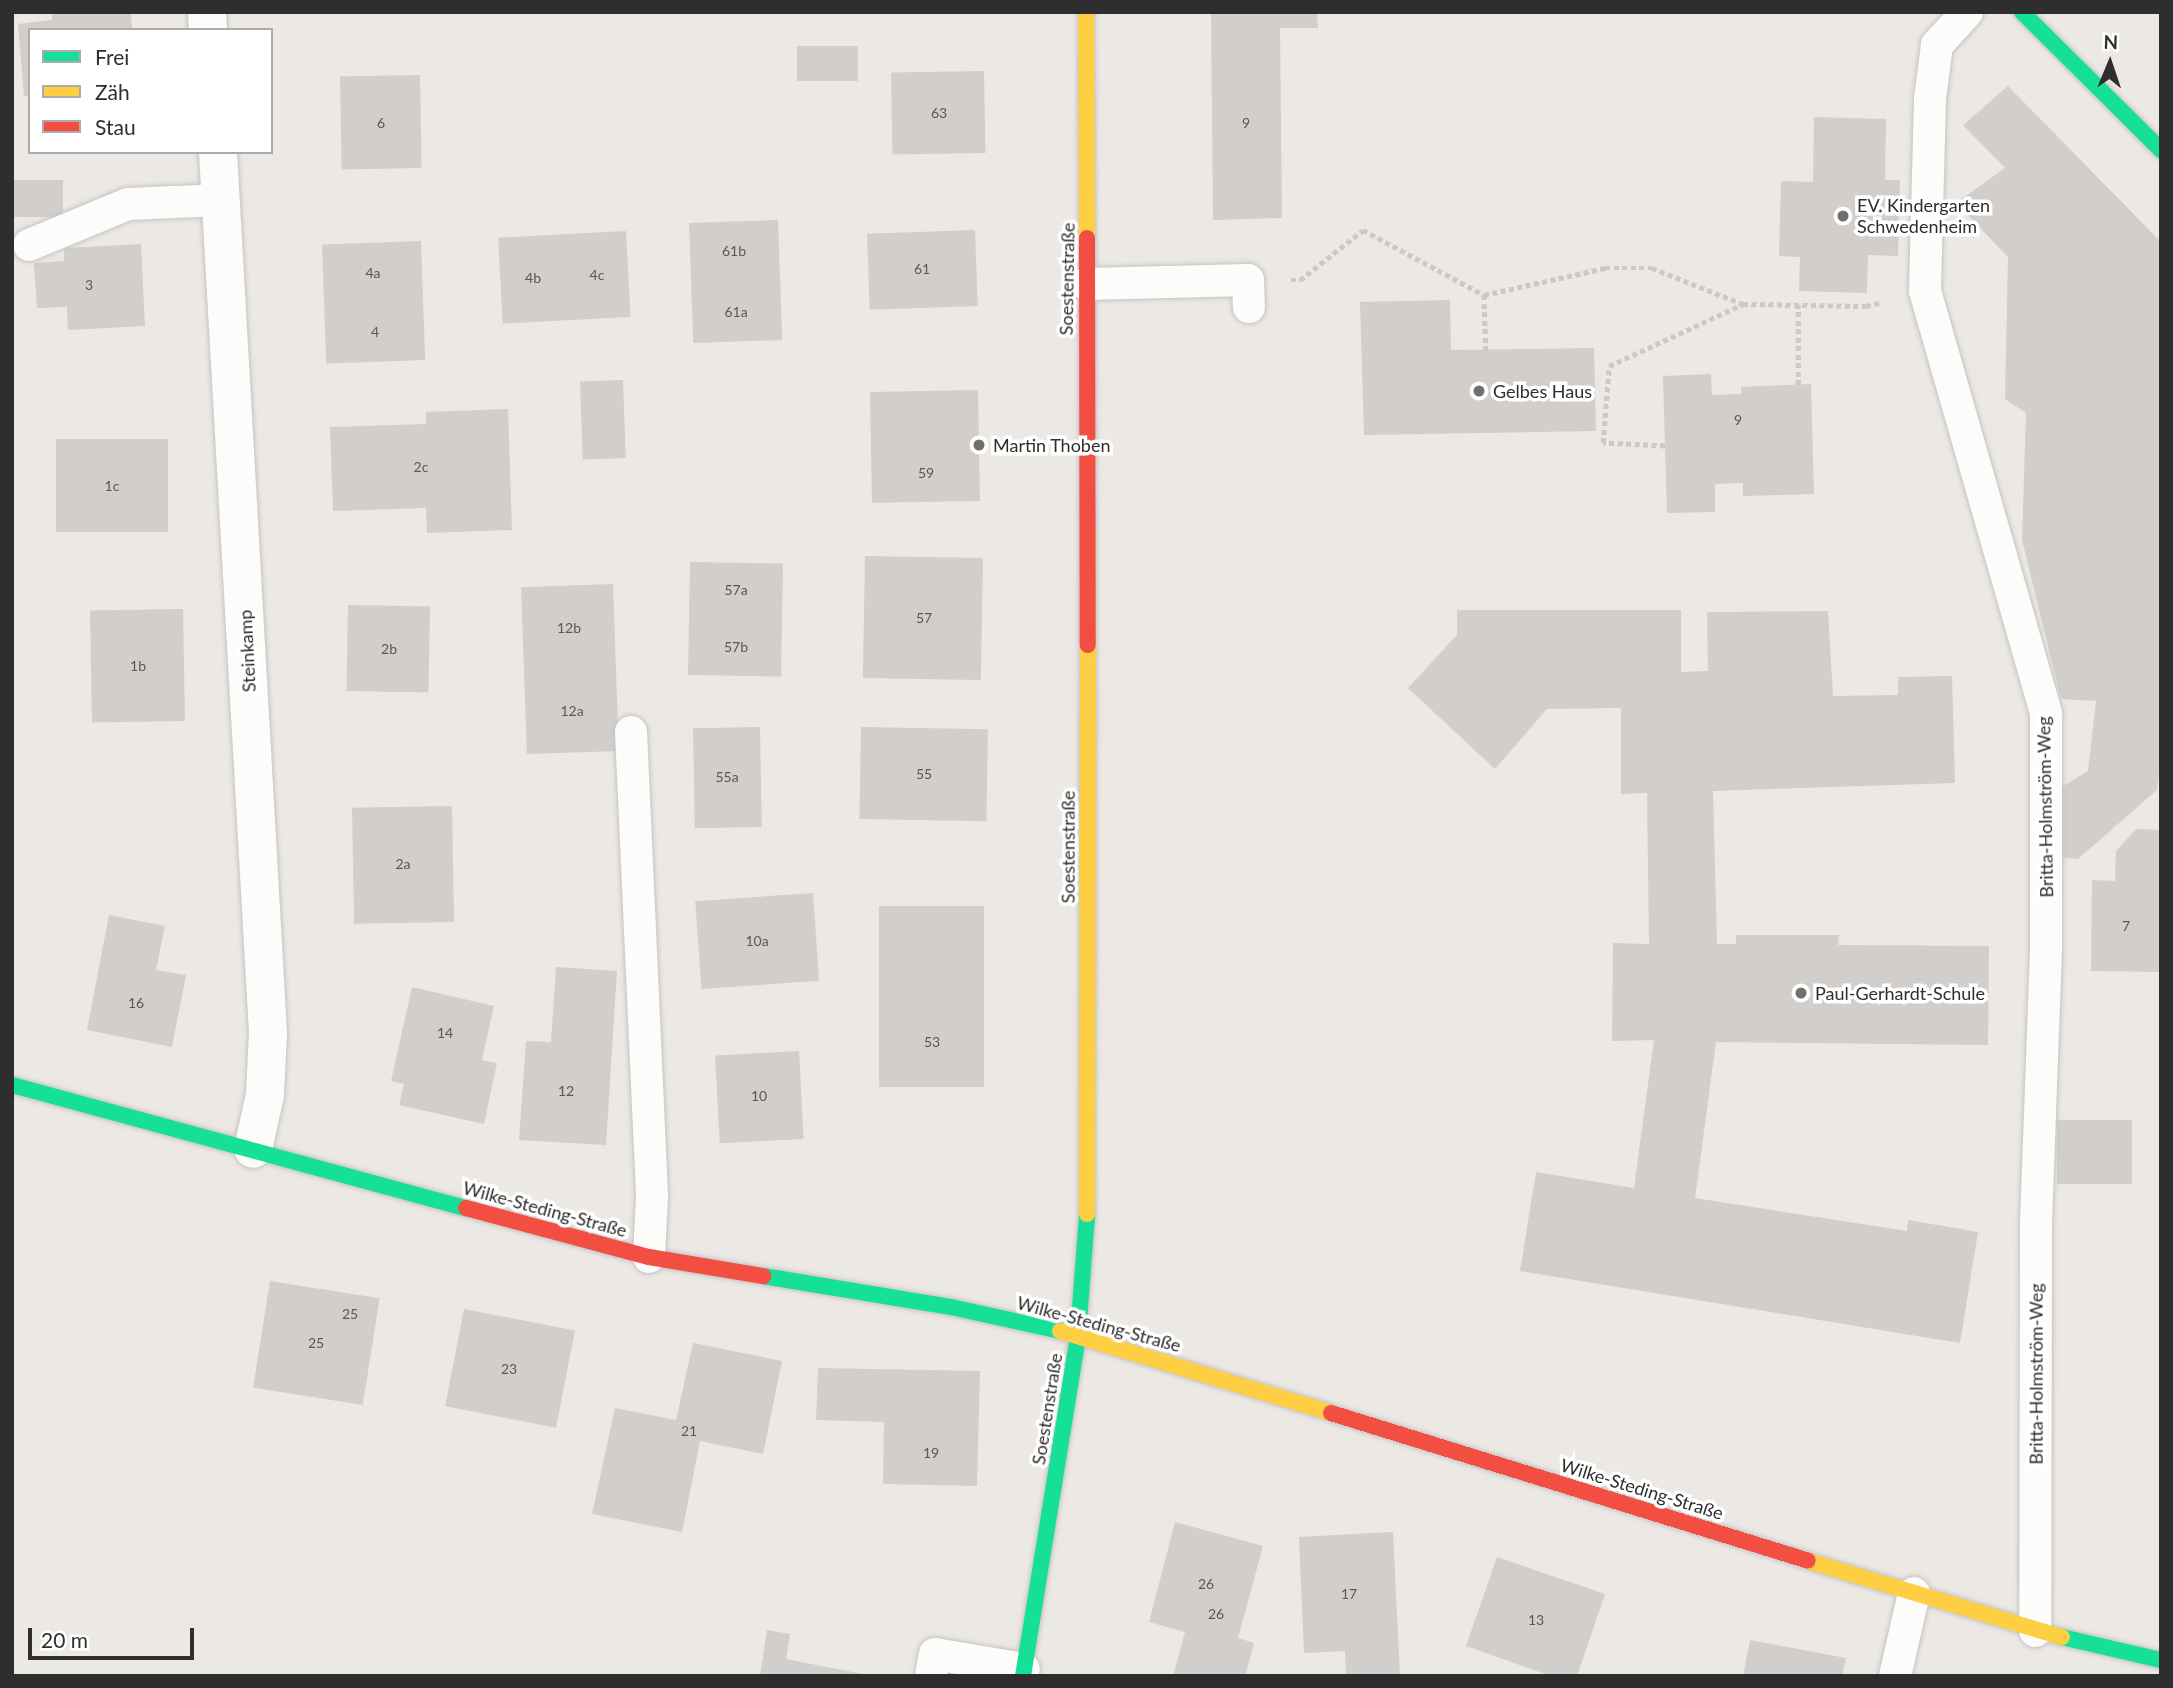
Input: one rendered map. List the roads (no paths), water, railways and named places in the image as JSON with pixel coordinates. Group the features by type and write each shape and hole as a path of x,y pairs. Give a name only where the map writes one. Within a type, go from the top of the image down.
{"street":[{"name":"Soestenstraße","path":"1023,1672 1078,1335 1089,1191 1086,12"},
{"path":"2022,12 2161,150"},
{"name":"Steinkamp","path":"218,154 268,1033 265,1095 253,1149"},
{"name":"Wilke-Steding-Straße","path":"12,1085 649,1257 951,1307 1078,1335 2035,1631 2161,1660"}],"lane":[{"name":"Britta-Holmström-Weg","path":"1967,12 1937,46 1930,99 1925,291 2046,714 2046,950 2036,1224 2035,1631"},
{"path":"29,245 128,204 221,200"},
{"path":"1086,284 1249,294"},
{"path":"631,732 652,1197 649,1257"},
{"path":"1895,1676 1914,1593"},
{"path":"931,1676 935,1654 1023,1672"}],"place":[{"name":"EV. Kindergarten Schwedenheim","path":"1843,216"},
{"name":"Gelbes Haus","path":"1479,391"},
{"name":"Martin Thoben","path":"979,445"},
{"name":"Paul-Gerhardt-Schule","path":"1801,993"}]}
